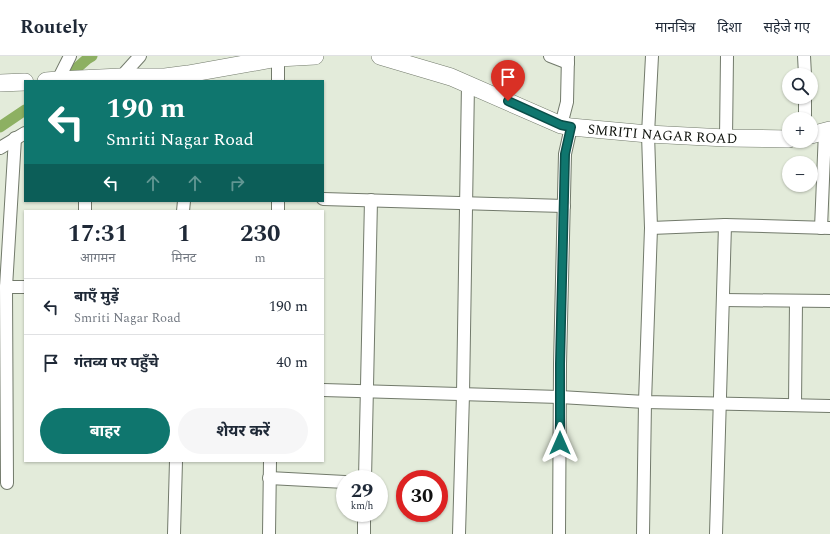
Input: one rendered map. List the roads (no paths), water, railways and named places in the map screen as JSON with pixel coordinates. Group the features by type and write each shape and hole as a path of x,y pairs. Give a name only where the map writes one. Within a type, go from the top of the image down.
{"main road":[{"path":"52,80 83,80 121,77 188,77 278,58 315,56"},
{"name":"SMRITI NAGAR ROAD","path":"380,56 451,77 566,126 648,134 782,139"},
{"path":"0,83 24,82"}],"street":[{"path":"52,80 70,56"},
{"path":"121,77 140,56"},
{"path":"550,56 568,60 560,397 559,534"},
{"path":"643,534 651,228 648,134 652,56"},
{"path":"726,138 727,56"},
{"path":"804,56 804,68"},
{"path":"278,58 278,80"},
{"path":"459,534 468,84"},
{"path":"651,228 725,225 826,228 827,158 822,132"},
{"path":"0,148 20,135"},
{"path":"7,483 6,287 20,135"},
{"path":"324,199 564,206"},
{"path":"365,470 371,200"},
{"path":"716,534 725,225"},
{"path":"6,287 24,287"},
{"path":"723,300 830,301"},
{"path":"795,405 796,300"},
{"path":"324,390 560,397 646,402 830,406"},
{"path":"174,534 176,462"},
{"path":"269,534 270,462"},
{"path":"270,478 336,482"},
{"path":"364,522 364,534"}],"waterway":[{"path":"63,80 92,56"},
{"path":"0,127 24,111"}]}
